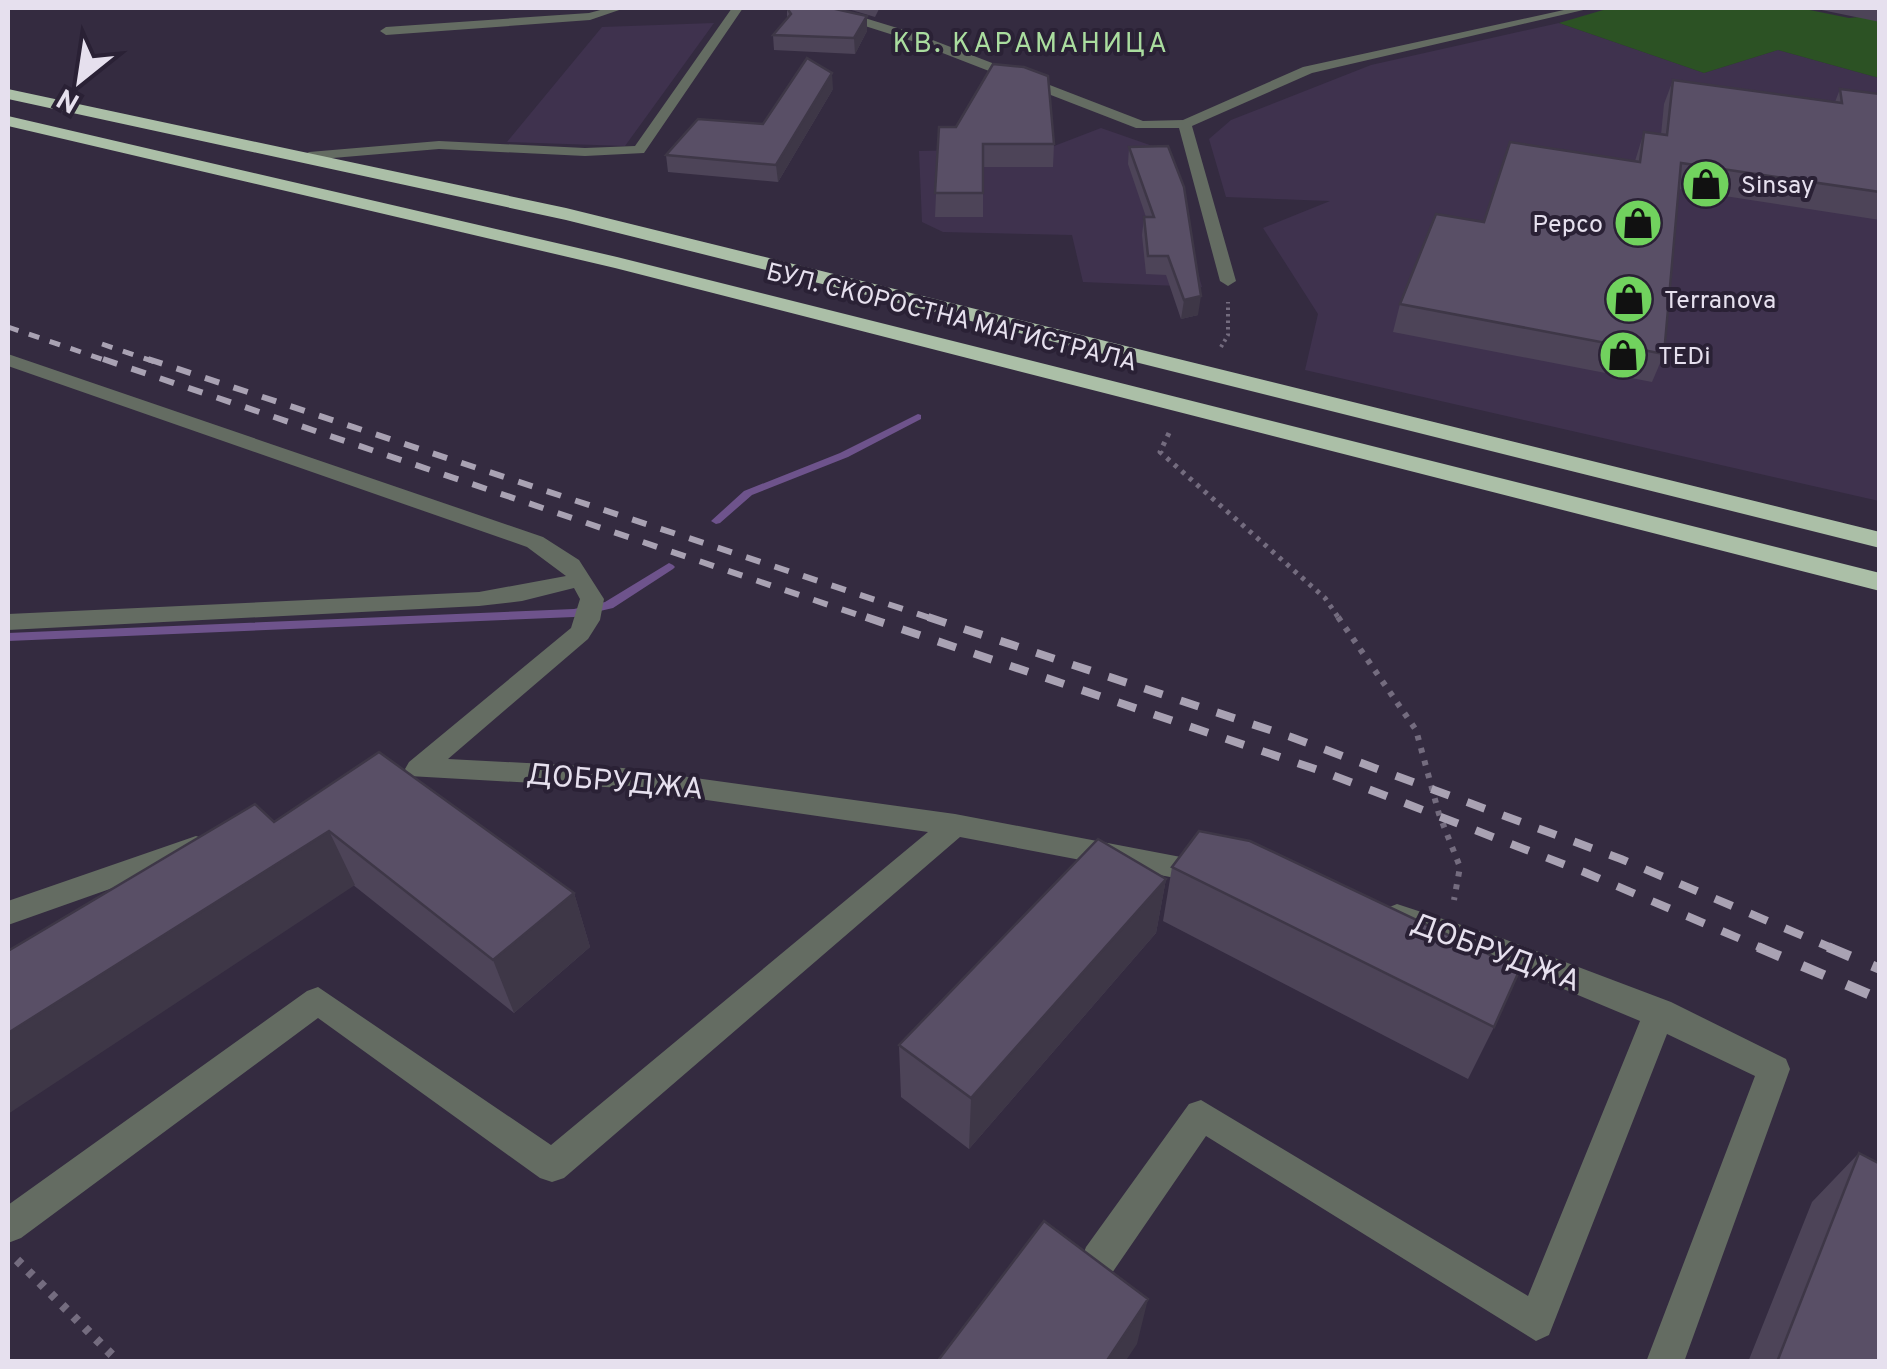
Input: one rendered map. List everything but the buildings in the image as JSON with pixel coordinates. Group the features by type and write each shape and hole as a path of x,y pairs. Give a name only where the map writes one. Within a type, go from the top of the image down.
{"highway":[{"name":"БУЛ. СКОРОСТНА МАГИСТРАЛА","path":"8,94 566,214 1880,540"},
{"name":"БУЛ. СКОРОСТНА МАГИСТРАЛА","path":"8,121 636,268 1880,582"},
{"path":"1655,524 1880,597"}],"street":[{"path":"386,31 590,16 619,8"},
{"path":"309,156 439,145 585,152 639,150 737,8"},
{"path":"792,8 845,16 913,37 1140,125 1184,124 1308,70 1586,8"},
{"path":"1184,124 1228,280"},
{"path":"8,360 536,542 571,565 588,599 580,633 424,767 388,780"},
{"path":"8,622 522,594 588,599"},
{"name":"ДОБРУДЖА","path":"424,767 622,778 955,824 1244,881"},
{"path":"8,1226 318,1000 552,1166 955,824"},
{"path":"8,913 225,837"},
{"name":"ДОБРУДЖА","path":"1376,910 1449,932 1660,1012 1774,1069 1665,1362"},
{"path":"1099,1260 1201,1116 1536,1322 1660,1012"}],"path":[{"path":"1218,352 1228,336 1228,280"},
{"path":"1172,434 1160,452 1325,598 1416,730 1439,814 1460,867 1449,932"},
{"path":"8,1250 119,1362"}],"shaded area":[{"path":"714,23 625,146 507,142 602,27"},
{"path":"1559,23 1704,73 1778,50 1879,78 1879,501 1305,370 1318,314 1263,228 1330,201 1226,197 1209,139 1231,120 1371,65"},
{"path":"1101,128 1164,150 1202,287 1083,282 1072,235 943,232 922,222 919,151 1049,148"}],"green space":[{"path":"1610,8 1800,8 1849,18 1879,15 1879,78 1778,50 1704,73 1559,23"}],"waterway":[{"path":"716,521 748,493 844,455 918,417"},
{"path":"8,637 574,613 609,605 669,567"}],"railway":[{"path":"8,327 110,362"},
{"path":"102,344 155,362"},
{"path":"103,359 873,620"},
{"path":"148,359 936,620"},
{"path":"866,617 1324,772 1584,872 1764,949"},
{"path":"928,617 1291,737 1621,859 1834,949"},
{"path":"1758,947 1880,999"},
{"path":"1828,947 1880,969"}],"place":[{"name":"Sinsay","path":"1706,184"},
{"name":"Pepco","path":"1638,223"},
{"name":"Terranova","path":"1629,299"},
{"name":"TEDi","path":"1623,355"}],"district":[{"name":"КВ. КАРАМАНИЦА","path":"1031,42"}]}
